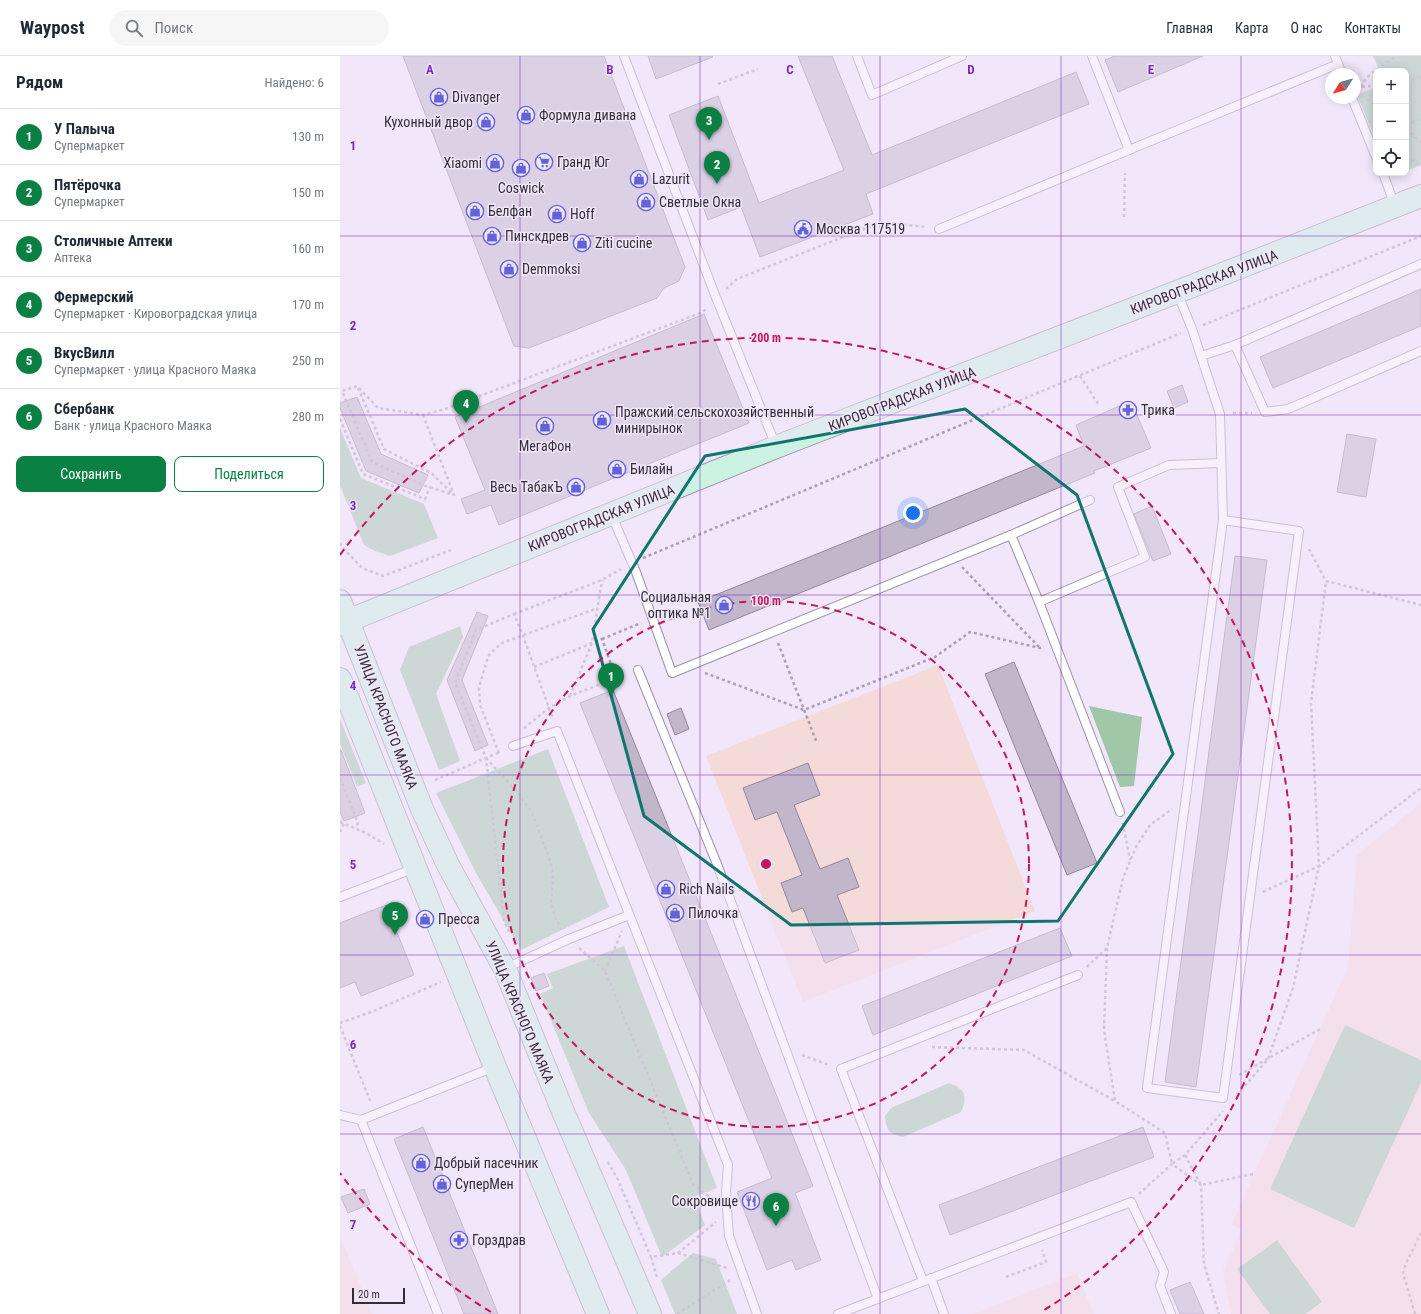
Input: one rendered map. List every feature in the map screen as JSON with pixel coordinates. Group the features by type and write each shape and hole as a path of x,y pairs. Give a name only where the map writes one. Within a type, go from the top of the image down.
{"street":[{"name":"КИРОВОГРАДСКАЯ УЛИЦА","path":"343,615 611,514 776,447 1421,196"},
{"name":"УЛИЦА КРАСНОГО МАЯКА","path":"343,615 422,809 448,865 505,969 562,1109 650,1314"},
{"name":"УЛИЦА КРАСНОГО МАЯКА","path":"340,680 495,1067 598,1314"}],"lane":[{"path":"624,56 715,295 776,447"},
{"path":"856,56 872,95 962,56"},
{"path":"1092,56 1129,150"},
{"path":"939,229 1129,150 1336,60"},
{"path":"1357,104 1373,148"},
{"path":"1384,176 1395,207"},
{"path":"1201,356 1235,345 1421,264"},
{"path":"1177,292 1192,329 1220,414 1223,520 1148,1088 1223,1098 1299,531 1223,520"},
{"path":"1235,345 1265,412 1288,409 1421,351"},
{"path":"1039,602 1145,557 1118,487 1169,465 1221,463"},
{"path":"611,514 632,563 672,673 1011,535 1090,500"},
{"path":"1011,535 1055,642 1120,812"},
{"path":"638,670 717,864 878,1299"},
{"path":"513,746 557,731 728,1165 726,1193 729,1236 757,1314"},
{"path":"340,897 416,868"},
{"path":"505,969 569,939 629,915"},
{"path":"944,1314 927,1280 841,1069 1078,975"},
{"path":"340,1115 361,1120 495,1067"},
{"path":"361,1120 438,1314"},
{"path":"838,1314 1131,1202 1164,1272 1160,1286 1171,1314"}],"path":[{"path":"1361,88 1367,76 1396,56"},
{"path":"718,84 758,69"},
{"path":"1409,80 1421,76"},
{"path":"1361,88 1373,86"},
{"path":"1409,124 1421,119"},
{"path":"1409,132 1421,142"},
{"path":"1409,159 1421,165"},
{"path":"1124,216 1125,173"},
{"path":"723,292 737,279 876,224 887,223 939,229"},
{"path":"510,934 504,921 486,758 455,683 476,630 602,580 632,563 1192,329 1421,236"},
{"path":"357,386 378,408 423,415 445,410 703,312"},
{"path":"1080,376 1099,406"},
{"path":"357,386 341,391 372,462 430,487 454,495"},
{"path":"357,386 384,449 431,473 454,495"},
{"path":"1220,414 1265,412"},
{"path":"423,415 454,495"},
{"path":"340,419 363,474 425,499 430,487"},
{"path":"1236,1095 1268,1059 1293,988 1319,866 1311,703 1326,581 1299,531"},
{"path":"340,543 341,546 362,568 383,576 454,549"},
{"path":"954,558 1040,648"},
{"path":"570,696 592,643 602,580"},
{"path":"1326,581 1421,605"},
{"path":"499,753 480,705 479,688 488,656 502,643 598,608"},
{"path":"514,614 557,731"},
{"path":"534,667 652,619"},
{"path":"773,632 817,743"},
{"path":"688,667 804,710 935,657 970,632 1040,648 1055,642"},
{"path":"602,639 616,678"},
{"path":"520,731 549,708 570,696 638,670"},
{"path":"497,749 503,745"},
{"path":"435,780 513,746"},
{"path":"486,758 518,793 532,813 551,863 553,879 551,902 555,917 563,932 569,939 605,971 693,1184 728,1212 678,1253"},
{"path":"340,778 358,823 355,828"},
{"path":"1250,899 1319,866 1421,788"},
{"path":"1115,1100 1104,1030 1108,948 1123,878 1136,847 1150,825 1186,798"},
{"path":"1120,812 1130,860"},
{"path":"340,832 344,823"},
{"path":"605,971 629,915"},
{"path":"1078,975 1108,948"},
{"path":"340,1023 371,1012 445,980"},
{"path":"340,1026 376,1114"},
{"path":"1225,1084 1320,1029"},
{"path":"930,1047 1024,1050 1115,1100 1165,1133 1172,1164 1201,1185 1253,1174"},
{"path":"785,1049 841,1069"},
{"path":"1131,1202 1172,1164 1184,1155 1226,1107"},
{"path":"1184,1155 1201,1185 1204,1264 1219,1314"},
{"path":"606,1159 618,1180 651,1257 658,1278"},
{"path":"1415,1314 1404,1273 1406,1263 1421,1234"},
{"path":"1006,1277 1046,1262 1037,1238"},
{"path":"651,1257 678,1253 743,1273"},
{"path":"677,1314 743,1273"}],"highlighted area":[{"path":"965,409 1077,495 1173,754 1058,921 791,925 644,816 593,629 705,456"}],"shaded area":[{"path":"938,665 1035,911 803,1002 706,756"},
{"path":"1421,803 1421,1314 1231,1314 1223,1271 1242,1230 1231,1225 1348,967 1357,855"},
{"path":"340,1236 372,1314 340,1314"},
{"path":"1077,1273 1094,1314 973,1314"}],"green space":[{"path":"1373,56 1421,56 1421,165 1409,170 1409,68 1379,68"},
{"path":"1373,88 1373,134 1361,104 1361,93"},
{"path":"340,428 361,478 424,504 438,538 390,556 375,551 364,545 340,485"},
{"path":"460,626 463,637 436,694 460,761 439,770 400,670 409,647"},
{"path":"1089,706 1142,717 1134,786 1120,787"},
{"path":"340,719 366,783 357,787 340,744"},
{"path":"548,749 609,907 521,950 476,873 436,793"},
{"path":"624,946 717,1188 694,1197 705,1225 662,1257 626,1170 589,1113 540,994 553,988 547,974"},
{"path":"1345,1025 1421,1060 1421,1083 1354,1228 1270,1189"},
{"path":"949,1083 959,1088 964,1094 964,1102 961,1112 903,1137 889,1131 886,1125 885,1116 891,1108"},
{"path":"1277,1240 1322,1302 1305,1314 1270,1314 1237,1269"},
{"path":"693,1253 716,1259 737,1314 675,1314 661,1280"}],"building":[{"name":"Гранд Юг","path":"403,56 604,56 685,267 679,281 664,288 657,298 529,348 514,346"},
{"path":"648,56 712,56 713,57 656,79"},
{"path":"798,56 832,56 872,155 1076,72 1089,104 866,194 873,214 760,257 741,207 708,220 669,115 718,96 759,203 844,170"},
{"path":"1115,56 1203,56 1118,92 1105,60"},
{"path":"1421,289 1421,326 1273,388 1260,357"},
{"name":"Пражский сельскохозяйственный минирынок","path":"704,314 749,423 499,525 491,505 467,514 461,499 485,490 455,417"},
{"path":"1182,385 1188,402 1174,408 1167,391"},
{"path":"357,397 381,454 428,475 419,493 366,471 340,408 340,403"},
{"path":"1131,401 1151,448 1094,471 1095,473 709,630 698,602 1084,446 1076,425"},
{"path":"1347,434 1376,439 1366,497 1337,492"},
{"path":"1152,506 1171,554 1153,561 1134,514"},
{"path":"1235,556 1267,560 1196,1087 1165,1082"},
{"path":"477,612 488,616 462,680 488,745 475,751 447,680"},
{"path":"1014,662 1097,863 1067,875 985,674"},
{"path":"613,690 813,1186 795,1193 821,1260 796,1270 792,1260 767,1270 737,1192 772,1178 580,703"},
{"path":"681,708 689,729 675,735 667,714"},
{"path":"340,750 365,813 344,821 340,812"},
{"path":"808,763 820,795 794,805 820,869 848,858 859,887 837,895 859,950 825,963 803,908 792,912 781,883 802,875 777,812 755,820 743,788"},
{"path":"386,905 414,975 361,996 355,982 340,988 340,923"},
{"path":"1060,928 1072,956 873,1035 862,1006"},
{"path":"544,973 549,986 536,991 531,978"},
{"path":"423,1127 498,1314 464,1314 394,1139"},
{"path":"1143,1127 1154,1157 950,1235 939,1205"},
{"path":"364,1189 370,1204 348,1213 341,1197"},
{"path":"1190,1282 1204,1314 1180,1314 1170,1290"}],"place":[{"name":"Divanger","path":"439,97"},
{"name":"Формула дивана","path":"526,115"},
{"name":"Кухонный двор","path":"486,122"},
{"name":"Столичные Аптеки","path":"709,140"},
{"name":"Гранд Юг","path":"544,162"},
{"name":"Xiaomi","path":"495,163"},
{"name":"Coswick","path":"521,168"},
{"name":"Lazurit","path":"639,179"},
{"name":"Пятёрочка","path":"717,184"},
{"name":"Светлые Окна","path":"646,202"},
{"name":"Белфан","path":"475,211"},
{"name":"Hoff","path":"557,214"},
{"name":"Москва 117519","path":"803,229"},
{"name":"Пинскдрев","path":"492,236"},
{"name":"Ziti cucine","path":"582,243"},
{"name":"Demmoksi","path":"509,269"},
{"name":"Трика","path":"1128,410"},
{"name":"Пражский сельскохозяйственный минирынок","path":"602,420"},
{"name":"Фермерский","path":"466,423"},
{"name":"МегаФон","path":"545,426"},
{"name":"Билайн","path":"617,469"},
{"name":"Весь ТабакЪ","path":"576,487"},
{"name":"Социальная оптика №1","path":"724,605"},
{"name":"У Палыча","path":"611,696"},
{"name":"Rich Nails","path":"666,889"},
{"name":"Пилочка","path":"675,913"},
{"name":"Пресса","path":"425,919"},
{"name":"ВкусВилл","path":"395,935"},
{"name":"Добрый пасечник","path":"421,1163"},
{"name":"СуперМен","path":"442,1184"},
{"name":"Сокровище","path":"751,1201"},
{"name":"Сбербанк","path":"776,1226"},
{"name":"Горздрав","path":"459,1240"}]}
